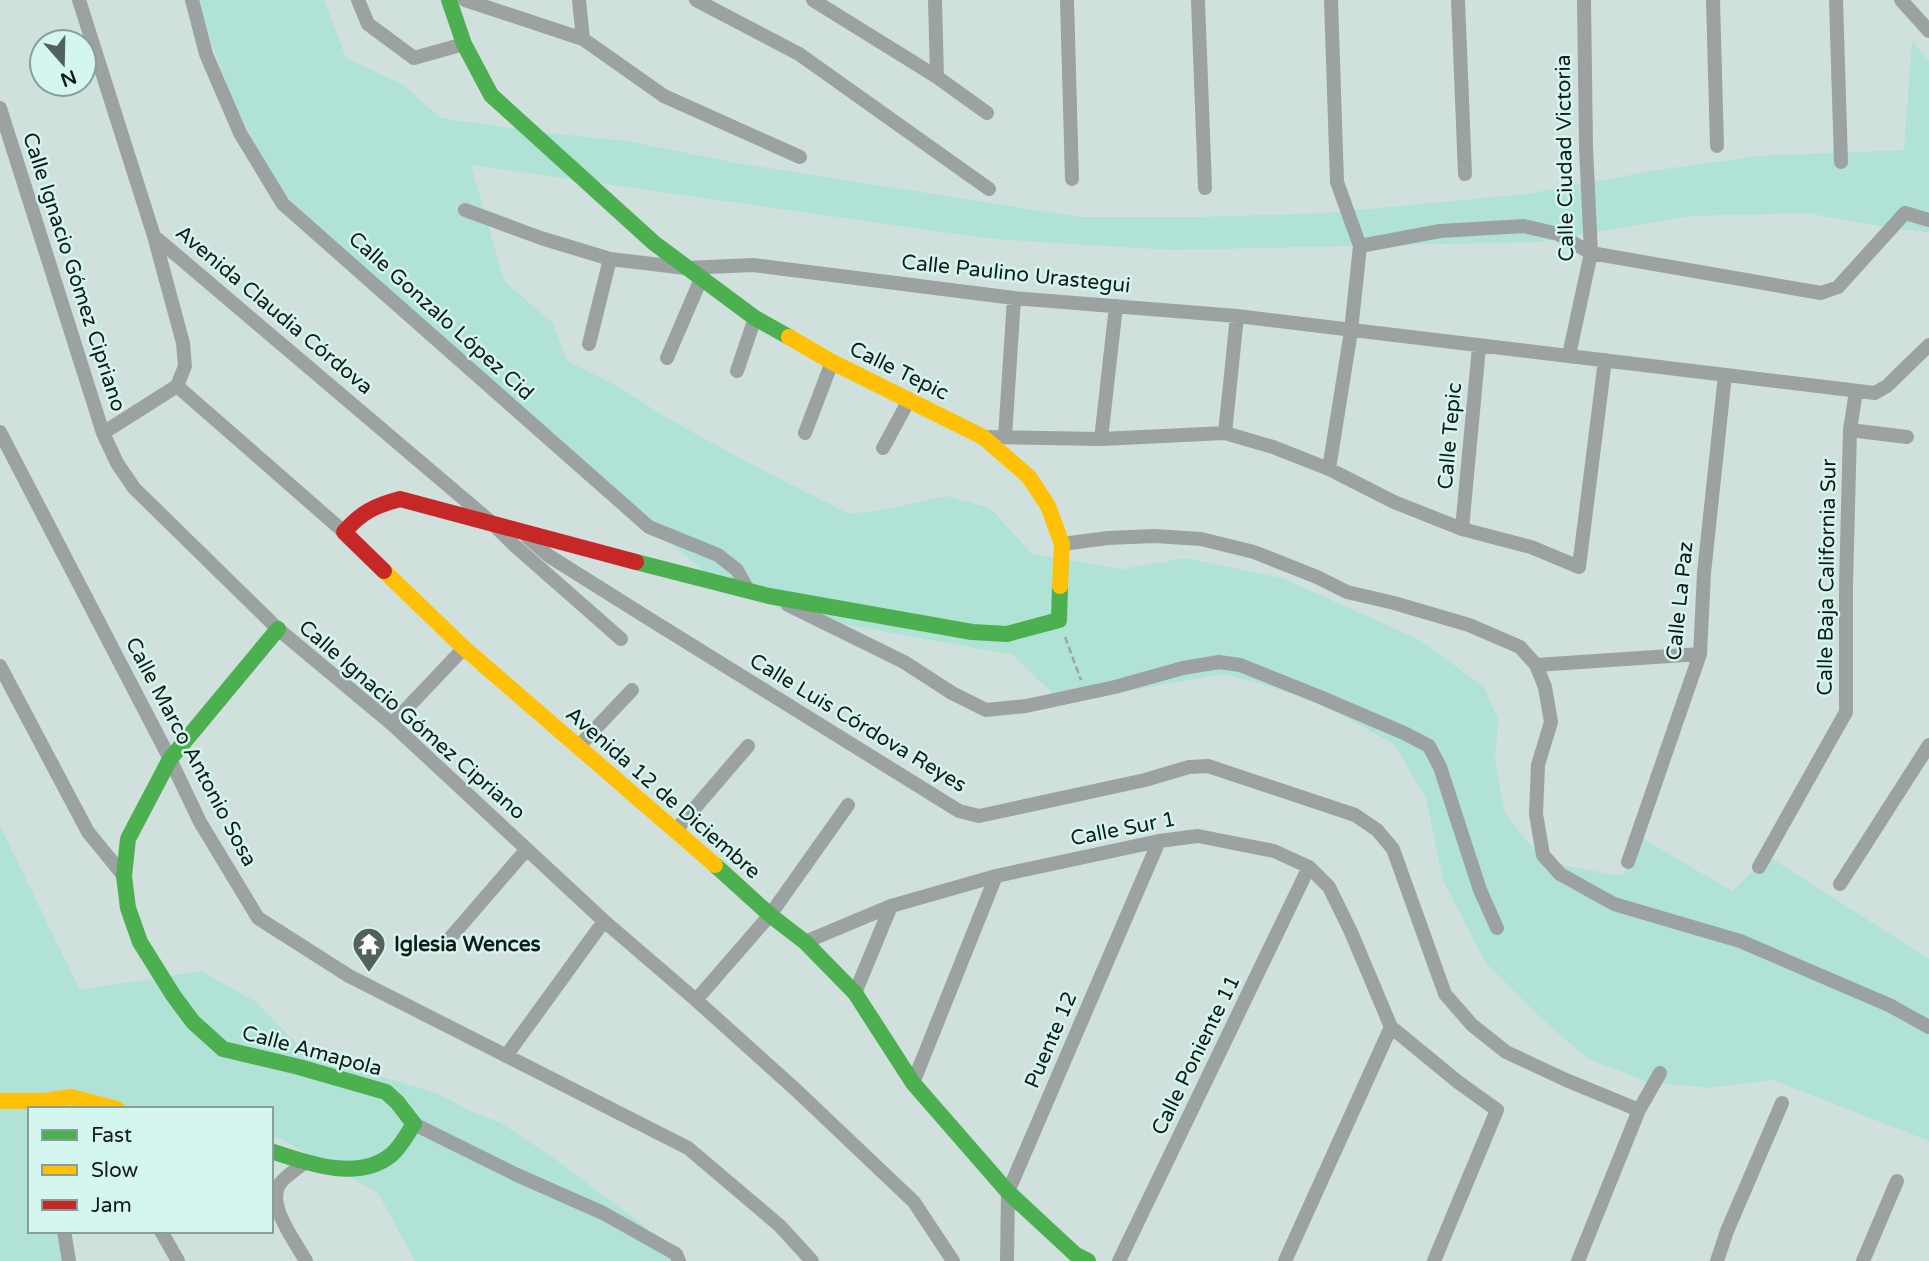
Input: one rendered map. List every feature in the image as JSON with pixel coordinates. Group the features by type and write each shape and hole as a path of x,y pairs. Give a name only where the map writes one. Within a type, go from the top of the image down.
{"street":[{"name":"Avenida Claudia Córdova","path":"79,0 154,236 491,522"},
{"name":"Calle Gonzalo López Cid","path":"192,0 206,54 240,133 283,204 649,527 718,555 737,570 748,590"},
{"path":"358,0 368,24 414,58 464,44"},
{"name":"Calle Tepic","path":"449,0 464,44 491,95 643,234 755,318 832,362 983,437 1101,439 1225,433 1273,447 1329,469 1394,502 1462,529 1531,547 1579,567 1605,360"},
{"path":"465,0 583,39 664,96 800,157"},
{"path":"579,0 583,39"},
{"path":"696,0 799,54 989,189"},
{"path":"934,0 937,77"},
{"path":"1067,0 1072,179"},
{"path":"1198,0 1205,188"},
{"path":"1329,469 1351,331 1360,246 1337,182 1331,0"},
{"path":"1458,0 1465,174"},
{"name":"Calle Ciudad Victoria","path":"1569,355 1591,253 1584,0"},
{"path":"1713,0 1717,146"},
{"path":"1836,0 1841,162"},
{"path":"1900,0 1929,31"},
{"path":"817,1 937,77 987,113"},
{"name":"Calle Ignacio Gómez Cipriano","path":"0,108 4,135 103,433 117,463 134,488 278,629 392,724 604,921 796,1090 914,1202 953,1261"},
{"name":"Calle Paulino Urastegui","path":"466,211 610,259 687,268 753,265 1014,298 1237,316 1875,393 1887,386 1929,345"},
{"path":"1360,246 1440,232 1524,226 1558,234 1591,253 1821,293 1838,287 1905,213 1929,220"},
{"path":"103,433 177,386 185,366 183,343 154,236"},
{"path":"589,344 610,259"},
{"path":"667,358 701,279"},
{"path":"1005,437 1014,298"},
{"path":"1101,439 1116,306"},
{"path":"1225,433 1237,316"},
{"path":"737,371 755,318"},
{"name":"Calle Tepic","path":"1462,529 1479,346"},
{"path":"805,433 832,362"},
{"name":"Calle La Paz","path":"1628,862 1700,654 1703,573 1725,375"},
{"name":"Avenida 12 de Diciembre","path":"177,386 344,532 464,648 804,942 855,993 912,1083 1008,1192 1076,1255 1087,1261"},
{"name":"Calle Baja California Sur","path":"1759,867 1846,712 1850,430 1856,391"},
{"path":"883,448 909,400"},
{"path":"1850,430 1907,437"},
{"name":"Calle Marco Antonio Sosa","path":"0,432 200,822 258,918 349,976 688,1148 780,1226 811,1261"},
{"path":"517,538 769,596 972,632 1007,634 1059,612 1061,552 1048,506 1029,477 983,437"},
{"path":"344,532 357,517 377,505 400,499 491,522 517,538 621,639"},
{"path":"1061,552 1108,538 1154,536 1201,539 1254,551 1347,592 1469,625 1520,647 1536,665 1545,687 1551,722 1538,765 1536,814 1543,855 1560,874 1614,904 1740,941 1889,1005 1929,1027"},
{"name":"Calle Luis Córdova Reyes","path":"517,538 959,811 979,816 1145,780 1189,767 1208,766 1355,815 1377,830 1393,849 1445,994 1472,1025 1506,1052 1639,1110"},
{"path":"769,596 904,662 952,693 986,710 1026,706 1183,668 1219,662 1240,665 1321,696 1429,746 1440,767 1480,890 1497,928"},
{"name":"Calle Amapola","path":"278,629 170,759 128,839 124,876 128,908 140,942 173,995 193,1022 223,1049 299,1066 386,1092 397,1101 410,1131 603,1213 676,1254 679,1261"},
{"path":"392,724 464,648"},
{"path":"1536,665 1700,654"},
{"path":"0,666 88,832 124,876"},
{"path":"578,747 632,690"},
{"path":"1840,884 1929,745"},
{"path":"676,830 748,746"},
{"path":"696,1000 770,915 848,805"},
{"name":"Calle Sur 1","path":"804,942 891,906 996,876 1159,841 1198,836 1274,851 1310,867 1329,887 1391,1027 1497,1111 1434,1261"},
{"name":"Puente 12","path":"1007,1261 1008,1192 1159,841"},
{"path":"444,945 527,849"},
{"name":"Calle Poniente 11","path":"1119,1261 1310,867"},
{"path":"912,1083 996,876"},
{"path":"855,993 891,906"},
{"path":"506,1056 604,921"},
{"path":"1285,1261 1391,1027"},
{"path":"1578,1261 1639,1110 1660,1073"},
{"path":"0,1101 90,1105"},
{"path":"1717,1261 1727,1231 1782,1103"},
{"path":"273,1152 304,1163 341,1168 375,1165 392,1154 410,1131"},
{"path":"304,1163 279,1185 276,1199 277,1209 306,1261"},
{"path":"1863,1261 1897,1181"},
{"path":"64,1233 69,1261"},
{"path":"162,1233 178,1261"}],"path":[{"path":"1059,612 1086,693"}],"green space":[{"path":"195,0 324,0 346,58 402,84 441,118 627,141 737,163 1080,217 1326,213 1526,194 1658,170 1758,156 1904,150 1912,41 1929,61 1929,232 1806,213 1690,216 1539,242 1171,250 993,239 471,165 504,281 553,323 567,361 619,387 667,418 747,462 849,514 946,496 990,508 1032,554 1123,569 1186,558 1282,578 1420,640 1484,687 1498,720 1495,761 1505,813 1528,843 1566,866 1622,876 1642,838 1732,891 1768,856 1929,959 1929,1141 1773,1080 1709,1088 1648,1082 1588,1059 1544,1021 1485,962 1443,880 1426,798 1394,744 1310,698 1225,674 1098,696 1056,697 1013,655 793,615 704,572 368,276 282,192 238,113"},
{"path":"0,826 80,990 201,971 256,1002 305,1052 439,1094 466,1109 501,1123 558,1161 642,1224 677,1261 415,1261 378,1193 281,1139 273,1137 273,1107 28,1107 28,1233 56,1233 75,1261 0,1261"}],"traffic: fast":[{"path":"449,0 464,44 491,95 654,243 755,318 789,337"},
{"path":"636,562 769,596 972,632 1007,634 1059,620 1060,586"},
{"path":"273,1152 332,1168 363,1167 378,1163 391,1155 414,1124 386,1092 223,1049 193,1022 140,942 128,908 124,876 128,839 170,759 278,629"},
{"path":"715,865 770,915 805,942 855,993 913,1083 1008,1192 1076,1255 1088,1261"}],"traffic: slow":[{"path":"789,337 832,362 983,437 1029,477 1048,506 1062,544 1060,586"},
{"path":"384,571 464,648 715,865"},
{"path":"0,1101 44,1101 71,1097 109,1107"}],"traffic: jam":[{"path":"384,571 344,532 369,511 400,499 636,562"}],"place":[{"name":"Iglesia Wences","path":"369,974"}]}
